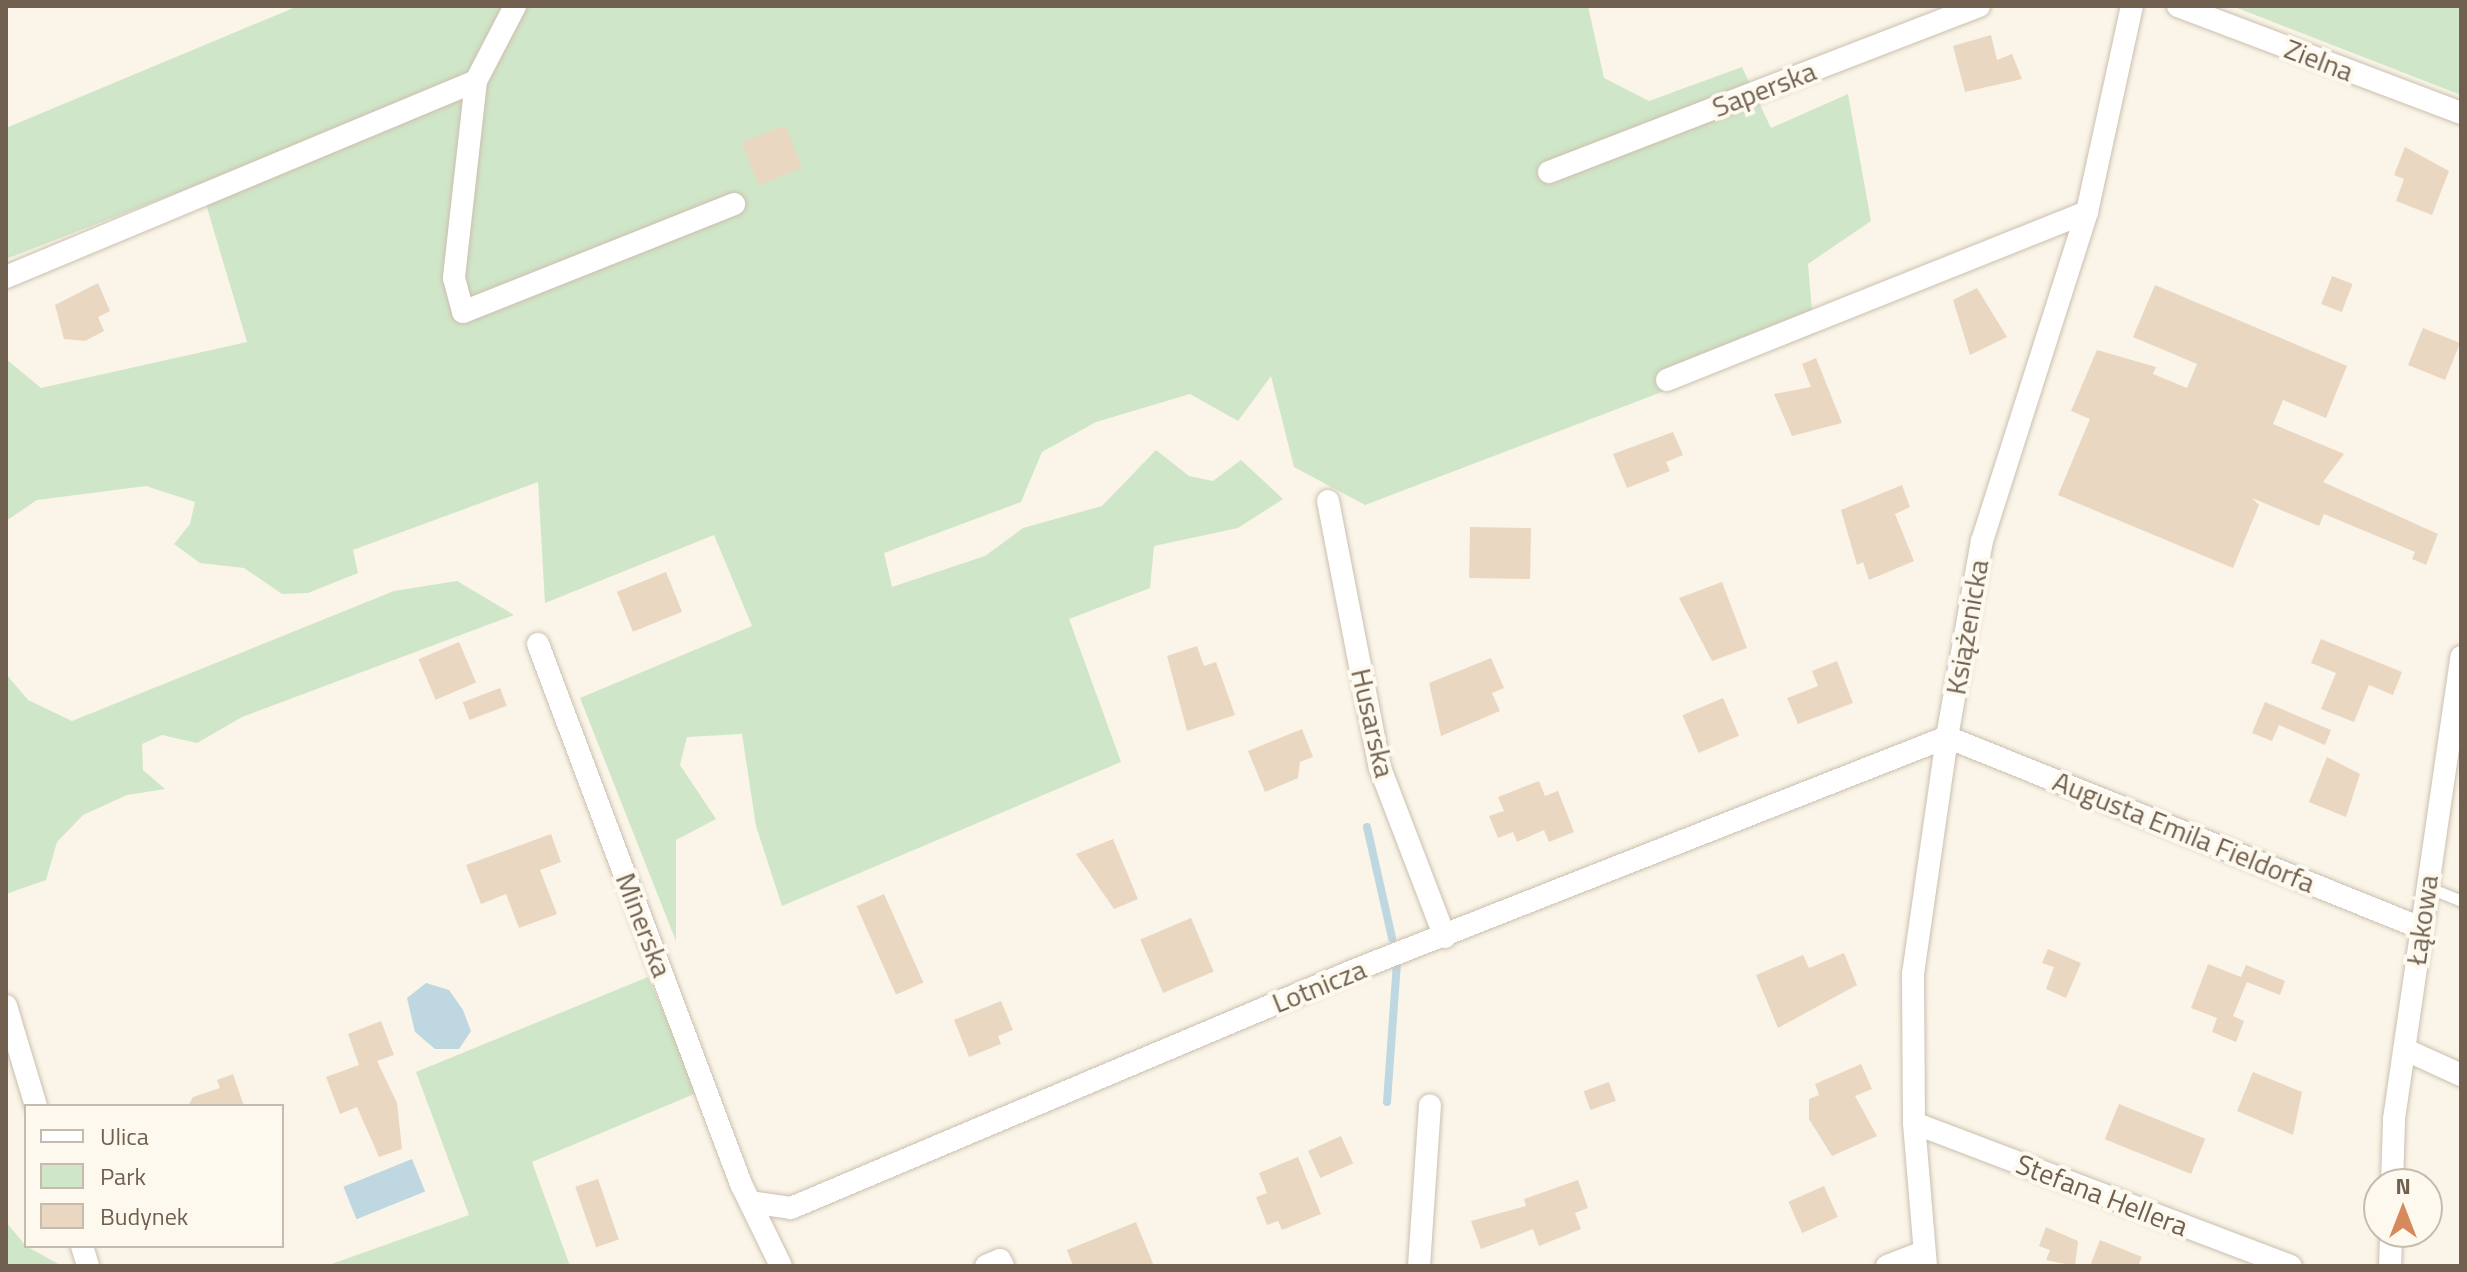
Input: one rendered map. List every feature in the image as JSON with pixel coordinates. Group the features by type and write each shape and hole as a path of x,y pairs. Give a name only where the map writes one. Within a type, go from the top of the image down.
{"street":[{"path":"515,6 476,81 454,278 463,312 734,204"},
{"name":"Saperska","path":"1549,172 1979,6"},
{"name":"Książenicka","path":"1924,1259 1914,1123 1913,974 1947,737 1982,541 2087,212 2132,6"},
{"name":"Zielna","path":"2178,6 2461,113"},
{"path":"6,277 476,81"},
{"path":"1667,380 2087,212"},
{"name":"Husarska","path":"1328,501 1380,768 1445,937"},
{"name":"Minerska","path":"538,644 741,1184 756,1203"},
{"name":"Łąkowa","path":"2393,1168 2404,1049 2461,657"},
{"name":"Augusta Emila Fieldorfa","path":"1947,737 2421,928"},
{"name":"Lotnicza","path":"756,1203 791,1208 1445,937 1947,737"},
{"path":"6,1006 35,1104"},
{"path":"2404,1049 2461,1075"},
{"path":"1419,1266 1430,1105"},
{"name":"Stefana Hellera","path":"1914,1123 2291,1266"},
{"path":"756,1203 781,1266"},
{"path":"1887,1266 1924,1259"},
{"path":"986,1266 1000,1260 1003,1266"}],"lane":[{"path":"2427,887 2461,901"}],"green space":[{"path":"298,6 1588,6 1604,78 1649,101 1742,67 1771,128 1848,94 1871,221 1808,264 1814,334 1365,505 1294,467 1271,376 1238,421 1190,394 1096,422 1042,452 1021,502 884,553 892,587 985,556 1023,528 1102,506 1156,450 1189,476 1213,481 1241,460 1283,499 1238,528 1154,546 1150,588 1069,619 1121,762 782,906 756,826 742,734 687,737 680,765 716,819 676,840 676,941 580,698 752,626 714,535 545,603 538,482 353,550 358,573 308,593 282,594 244,568 200,563 174,544 190,524 195,502 146,486 37,500 6,521 6,359 41,388 247,342 200,184 6,259 6,128"},
{"path":"2232,6 2461,6 2461,95"},
{"path":"457,581 514,615 242,717 197,743 162,735 142,744 143,770 165,789 127,795 83,815 57,842 46,880 6,894 6,674 28,700 72,721 394,591"},
{"path":"648,977 699,1092 532,1162 570,1266 326,1266 469,1215 416,1072"},
{"path":"6,1222 24,1244 24,1248 62,1266 6,1266"}],"water":[{"path":"426,983 449,990 463,1010 471,1031 459,1049 435,1049 415,1032 407,998"},
{"path":"412,1159 425,1191 356,1219 343,1187"}],"building":[{"path":"1991,35 1997,60 2012,54 2022,79 1965,92 1953,46"},
{"path":"785,125 802,168 759,185 741,143"},
{"path":"2405,147 2449,171 2432,215 2396,201 2404,179 2394,175"},
{"path":"2332,276 2353,284 2342,312 2321,304"},
{"path":"98,283 110,311 98,317 104,331 85,341 64,339 55,305"},
{"path":"2155,285 2347,366 2326,418 2283,400 2273,424 2344,454 2323,482 2438,534 2426,565 2412,559 2415,552 2324,514 2319,526 2252,498 2259,505 2233,568 2058,495 2090,419 2071,411 2097,350 2156,367 2153,374 2187,388 2197,364 2133,337"},
{"path":"1977,288 2007,337 1970,355 1953,300"},
{"path":"2423,328 2460,343 2445,380 2408,365"},
{"path":"1816,358 1842,423 1792,436 1774,394 1811,387 1802,364"},
{"path":"1673,432 1683,455 1666,462 1670,471 1627,488 1613,454"},
{"path":"1902,485 1910,507 1895,514 1914,561 1869,580 1863,562 1857,565 1841,510"},
{"path":"1470,527 1531,528 1530,579 1469,578"},
{"path":"666,572 682,612 633,632 617,592"},
{"path":"1722,582 1747,648 1712,661 1679,598"},
{"path":"2321,639 2402,672 2393,695 2369,685 2354,722 2321,709 2336,673 2311,663"},
{"path":"459,642 476,683 436,700 418,659"},
{"path":"1197,646 1204,666 1216,662 1235,715 1187,731 1167,656"},
{"path":"1491,658 1504,688 1492,693 1500,711 1441,736 1429,683"},
{"path":"1837,661 1853,703 1798,724 1787,698 1818,686 1812,671"},
{"path":"500,688 507,706 469,720 463,702"},
{"path":"1723,698 1739,736 1699,753 1682,715"},
{"path":"2265,702 2331,730 2325,745 2279,725 2272,741 2252,733"},
{"path":"1302,729 1313,757 1300,762 1298,778 1265,792 1248,751"},
{"path":"2327,757 2360,774 2346,817 2309,802"},
{"path":"1539,781 1545,796 1558,791 1574,832 1549,842 1544,830 1517,842 1513,832 1498,838 1489,816 1504,811 1498,797"},
{"path":"551,834 561,862 540,870 557,914 519,928 506,894 481,904 466,865"},
{"path":"1113,839 1138,899 1114,909 1076,854"},
{"path":"884,894 923,983 896,995 857,906"},
{"path":"1191,918 1214,971 1163,993 1140,939"},
{"path":"2048,949 2081,963 2066,998 2046,989 2054,967 2042,963"},
{"path":"1844,953 1857,985 1778,1028 1756,975 1803,955 1809,968"},
{"path":"2208,964 2241,977 2246,965 2285,981 2280,995 2247,982 2233,1016 2244,1021 2236,1042 2212,1032 2217,1018 2191,1008"},
{"path":"1001,1001 1013,1030 998,1036 1001,1044 969,1057 954,1020"},
{"path":"381,1021 394,1055 377,1061 397,1103 402,1149 379,1157 357,1107 340,1114 326,1077 359,1065 348,1034"},
{"path":"1861,1064 1872,1089 1855,1096 1877,1136 1832,1156 1809,1119 1809,1099 1819,1095 1815,1084"},
{"path":"2253,1072 2302,1092 2293,1135 2237,1111"},
{"path":"233,1074 243,1104 189,1104 193,1097 220,1088 217,1080"},
{"path":"1609,1082 1616,1101 1590,1110 1584,1091"},
{"path":"2119,1104 2205,1139 2191,1174 2105,1139"},
{"path":"1341,1136 1353,1163 1320,1178 1308,1151"},
{"path":"1298,1157 1321,1214 1282,1230 1278,1221 1267,1225 1256,1197 1267,1193 1259,1173"},
{"path":"598,1179 619,1240 596,1247 575,1187"},
{"path":"1578,1180 1588,1208 1575,1213 1581,1229 1539,1246 1533,1229 1481,1249 1471,1221 1526,1206 1524,1199"},
{"path":"1824,1186 1838,1217 1802,1233 1788,1202"},
{"path":"1136,1222 1154,1266 1073,1266 1067,1250"},
{"path":"2046,1227 2078,1241 2075,1266 2046,1260 2050,1250 2039,1246"},
{"path":"2100,1240 2142,1257 2138,1266 2090,1266"}],"waterway":[{"path":"1367,827 1392,938"},
{"path":"1387,1102 1397,964"}]}
